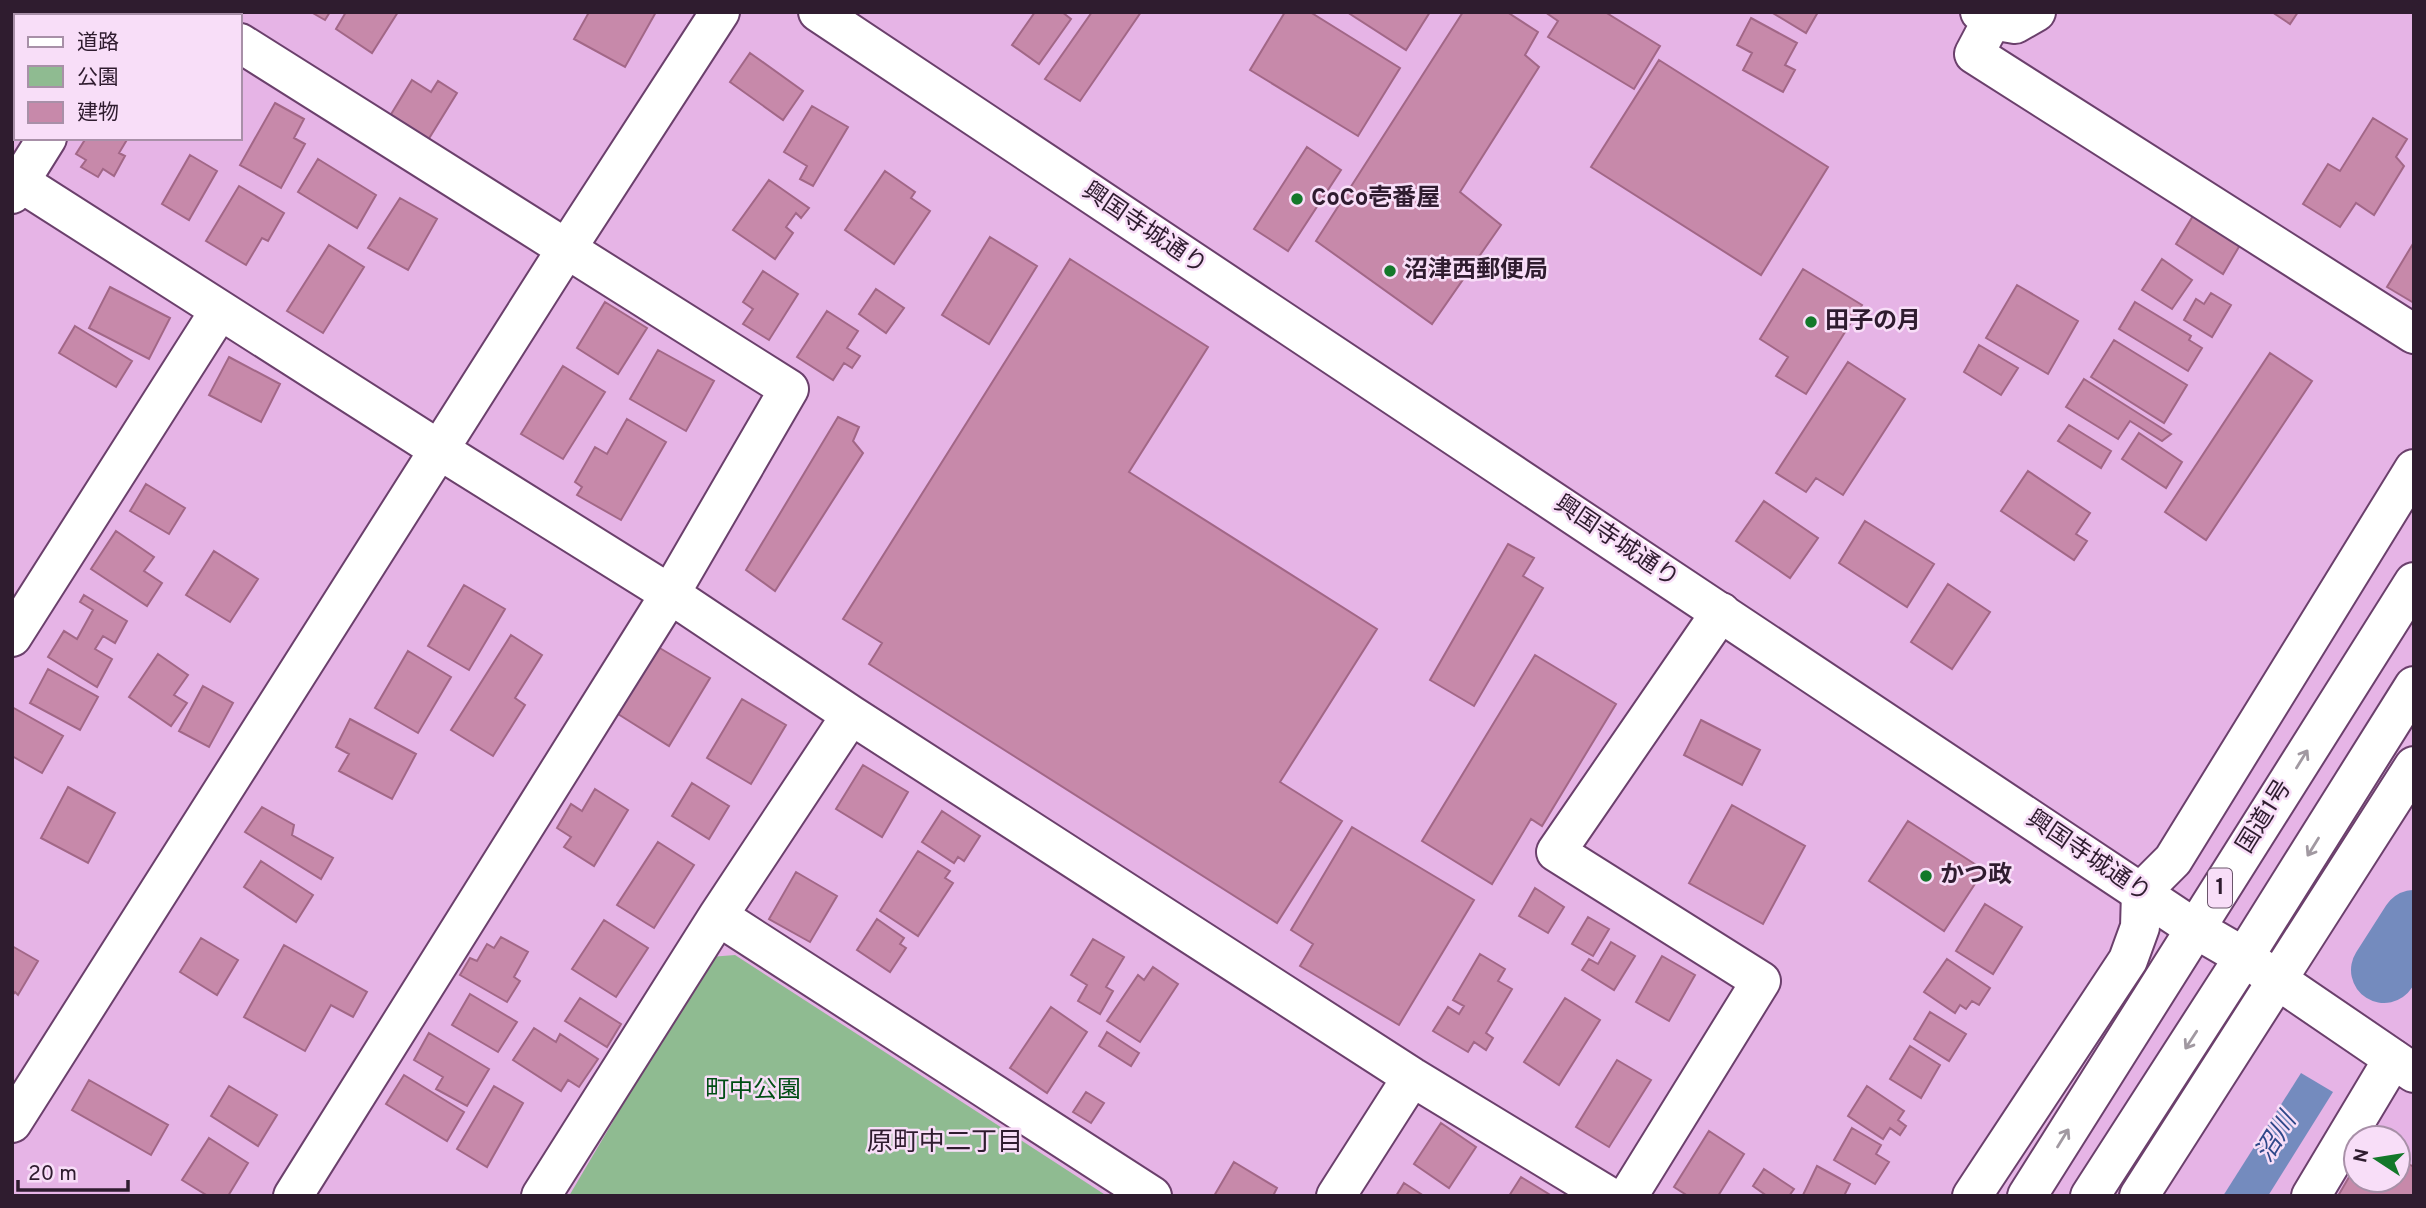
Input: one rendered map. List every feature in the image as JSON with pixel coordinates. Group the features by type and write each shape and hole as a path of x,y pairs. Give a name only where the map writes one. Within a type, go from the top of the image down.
{"main road":[{"path":"12,1124 720,12"},
{"name":"興国寺城通り","path":"818,12 2194,929 2244,957 2403,1066"},
{"path":"2036,12 2015,24 1986,16 1974,54 2414,334"},
{"path":"242,44 789,389 670,594 293,1196"},
{"path":"46,140 15,184 670,594 851,715 1412,1077 1608,1196"},
{"path":"12,637 220,310"},
{"path":"1972,1196 2128,960 2140,927 2141,892 2173,860 2414,469"},
{"name":"国道1号","path":"2027,1196 2414,582"},
{"path":"1628,1196 1760,981 1556,852 1721,612"},
{"name":"1","path":"2091,1196 2414,686"},
{"path":"541,1196 718,916 851,715"},
{"path":"2139,1196 2414,766"},
{"path":"718,916 1152,1196"},
{"path":"2311,1196 2403,1066"},
{"path":"1336,1196 1412,1077"}],"green space":[{"name":"町中公園","path":"735,955 1107,1196 569,1196 710,957"}],"water":[{"path":"2301,1073 2333,1092 2268,1196 2223,1196"}],"building":[{"path":"12,12 35,12 14,14 14,29"},
{"path":"60,12 95,12 94,14 59,14"},
{"path":"311,12 330,12 325,20"},
{"path":"346,12 398,12 372,53 336,29"},
{"path":"586,12 656,12 625,67 574,39 588,14"},
{"path":"1035,12 1062,12 1071,19 1039,64 1012,45"},
{"path":"1092,12 1141,12 1080,101 1045,79"},
{"path":"1285,12 1310,12 1400,68 1358,136 1250,70"},
{"path":"1347,12 1430,12 1406,50"},
{"path":"1463,12 1507,12 1538,32 1525,55 1539,67 1460,192 1501,225 1432,324 1316,241"},
{"path":"1545,12 1605,12 1660,46 1634,89 1548,37 1558,21"},
{"path":"1771,12 1818,12 1806,33"},
{"path":"2272,12 2298,12 2290,24"},
{"path":"1751,18 1797,43 1785,65 1795,70 1783,92 1743,70 1752,53 1737,45"},
{"path":"14,51 12,122 12,54"},
{"path":"750,53 803,91 783,120 730,82"},
{"path":"1659,60 1828,167 1761,275 1591,167"},
{"path":"412,80 431,92 438,81 457,93 428,140 390,116"},
{"path":"275,103 304,119 294,138 305,144 281,188 240,165"},
{"path":"812,106 848,127 813,186 800,179 807,166 784,152"},
{"path":"2373,118 2407,139 2396,157 2404,166 2374,215 2356,203 2340,227 2303,204 2328,164 2340,171"},
{"path":"85,140 127,140 119,153 125,156 114,176 103,169 98,177 81,167 86,160 76,154"},
{"name":"CoCo壱番屋","path":"1307,147 1341,170 1288,251 1254,229"},
{"path":"190,155 217,171 189,220 162,204"},
{"path":"318,159 376,195 357,228 298,192"},
{"path":"885,171 915,192 911,198 930,211 894,264 845,230"},
{"path":"769,180 809,208 801,218 796,213 786,227 793,233 775,259 733,230"},
{"path":"239,186 284,213 268,241 262,238 246,265 206,241"},
{"path":"400,198 437,219 408,270 368,248"},
{"path":"2193,216 2240,245 2223,274 2176,244"},
{"path":"990,237 1037,266 989,344 942,315"},
{"path":"2414,242 2414,303 2387,287"},
{"path":"329,245 364,267 323,333 287,311"},
{"path":"1070,259 1208,347 1129,472 1377,629 1280,782 1342,821 1277,923 869,664 882,643 843,619"},
{"path":"2162,259 2192,280 2172,309 2142,290"},
{"name":"田子の月","path":"1803,269 1862,305 1806,394 1776,376 1788,357 1760,339"},
{"path":"763,271 798,294 769,340 743,324 753,309 743,302"},
{"path":"2017,285 2078,321 2048,374 1986,338"},
{"path":"110,287 170,318 149,359 89,328"},
{"path":"876,289 904,308 886,333 859,314"},
{"path":"2211,293 2231,305 2212,337 2184,320 2196,299 2204,304"},
{"path":"605,302 647,328 618,374 577,348"},
{"path":"2135,302 2191,336 2189,340 2202,348 2188,371 2119,329"},
{"path":"827,311 858,331 847,348 860,356 852,368 844,363 833,380 797,357"},
{"path":"75,326 132,361 116,387 59,353"},
{"path":"2114,340 2187,385 2164,423 2091,377"},
{"path":"1979,345 2018,368 2001,395 1964,372"},
{"path":"658,350 714,381 686,431 630,399"},
{"path":"2270,353 2312,381 2206,540 2165,512"},
{"path":"229,357 280,384 261,422 209,395"},
{"path":"1848,362 1905,399 1843,495 1816,478 1806,492 1776,473"},
{"path":"563,366 605,392 563,459 521,434"},
{"path":"2084,379 2171,434 2162,441 2130,421 2118,439 2066,407"},
{"path":"838,417 859,427 853,441 863,453 775,591 746,570"},
{"path":"627,419 666,442 621,520 577,495 582,487 575,482 595,447 607,454"},
{"path":"2069,425 2111,451 2101,468 2058,441"},
{"path":"2139,433 2182,462 2166,488 2122,459"},
{"path":"2028,471 2090,513 2076,534 2087,541 2074,560 2001,511"},
{"path":"146,484 185,508 169,534 130,511"},
{"path":"1764,501 1818,538 1790,578 1736,541"},
{"path":"1865,521 1934,564 1907,607 1839,563"},
{"path":"116,531 154,557 144,571 162,583 147,606 91,569"},
{"path":"1508,544 1534,558 1523,576 1543,588 1474,706 1430,680"},
{"path":"214,551 258,579 230,622 186,595"},
{"path":"1948,584 1990,612 1952,669 1911,642"},
{"path":"464,585 505,609 469,670 428,646"},
{"path":"84,595 127,621 115,643 103,636 95,649 112,659 97,687 48,657 64,631 77,639 93,610 80,602"},
{"path":"511,635 542,655 515,698 525,705 493,756 451,730"},
{"path":"658,647 710,678 669,746 618,714"},
{"path":"408,651 451,677 418,733 375,708"},
{"path":"158,654 188,675 174,695 187,703 171,726 129,697"},
{"path":"1535,655 1616,704 1542,826 1531,819 1492,884 1422,841"},
{"path":"48,669 98,697 80,730 30,703"},
{"path":"203,686 233,703 209,747 179,731"},
{"path":"742,699 786,725 751,784 707,758"},
{"path":"12,707 63,736 42,773 12,756"},
{"path":"350,719 416,754 392,799 339,771 349,754 336,747"},
{"path":"1701,720 1760,750 1742,785 1684,755"},
{"path":"863,765 908,792 882,837 836,809"},
{"path":"692,783 729,806 709,839 672,816"},
{"path":"68,787 115,813 88,863 41,838"},
{"path":"595,789 628,810 594,866 564,847 571,837 557,828 571,804 582,811"},
{"path":"1732,805 1805,846 1763,924 1689,883"},
{"path":"262,807 294,825 292,835 333,858 321,879 245,832"},
{"path":"942,811 980,836 964,861 958,857 954,863 922,842"},
{"name":"かつ政","path":"1908,821 1984,870 1944,931 1869,881"},
{"path":"1352,827 1474,900 1399,1025 1300,966 1313,944 1291,930"},
{"path":"658,842 694,865 654,928 617,905"},
{"path":"918,851 950,871 945,878 953,883 918,936 880,911"},
{"path":"261,861 313,895 296,922 244,887"},
{"path":"796,872 837,896 810,942 769,919"},
{"path":"1535,888 1564,907 1548,933 1519,916"},
{"path":"1985,904 2022,927 1993,974 1956,951"},
{"path":"1588,917 1609,929 1593,956 1572,944"},
{"path":"877,919 904,938 900,944 906,948 890,972 857,950"},
{"path":"604,920 648,948 616,997 572,969"},
{"path":"501,937 528,952 514,977 520,981 507,1002 460,975 470,958 477,961 487,944 494,948"},
{"path":"201,938 238,960 217,995 180,972"},
{"path":"1093,939 1124,957 1106,987 1113,991 1100,1014 1078,1001 1087,985 1071,975"},
{"path":"1611,942 1635,956 1614,990 1582,970 1589,959 1598,964"},
{"path":"284,945 367,992 353,1017 331,1005 305,1051 244,1017"},
{"path":"12,946 38,961 18,995 15,992 12,996"},
{"path":"1480,954 1505,969 1498,981 1512,989 1486,1033 1493,1038 1486,1050 1474,1042 1468,1052 1433,1031 1448,1007 1459,1014 1464,1006 1453,1000"},
{"path":"1662,956 1695,975 1669,1021 1636,1002"},
{"path":"1947,959 1990,988 1979,1005 1972,1001 1966,1009 1960,1005 1955,1013 1924,992"},
{"path":"1153,967 1178,984 1140,1042 1107,1021 1138,975 1144,980"},
{"path":"470,994 517,1022 498,1052 452,1025"},
{"path":"580,998 621,1024 607,1047 565,1021"},
{"path":"1565,998 1600,1020 1559,1085 1524,1062"},
{"path":"1051,1007 1087,1032 1047,1093 1010,1068"},
{"path":"1930,1012 1966,1034 1949,1061 1914,1039"},
{"path":"534,1028 556,1042 560,1034 598,1059 579,1087 568,1080 561,1091 513,1060"},
{"path":"1107,1032 1139,1053 1131,1066 1099,1046"},
{"path":"429,1033 489,1069 467,1106 436,1089 443,1077 414,1060"},
{"path":"1910,1046 1940,1065 1921,1098 1890,1079"},
{"path":"1617,1060 1651,1080 1609,1147 1576,1127"},
{"path":"404,1075 464,1112 447,1141 386,1104"},
{"path":"89,1080 168,1125 151,1155 72,1110"},
{"path":"229,1086 277,1115 258,1146 211,1116"},
{"path":"494,1086 523,1103 487,1167 457,1149"},
{"path":"1867,1086 1904,1111 1898,1120 1906,1126 1900,1135 1890,1128 1883,1139 1848,1116"},
{"path":"1086,1092 1104,1103 1091,1123 1073,1112"},
{"path":"1441,1123 1476,1147 1449,1188 1414,1164"},
{"path":"1852,1128 1881,1145 1876,1154 1889,1162 1875,1184 1834,1160"},
{"path":"1709,1131 1744,1154 1718,1196 1688,1196 1674,1187"},
{"path":"209,1138 248,1163 228,1196 208,1196 182,1180"},
{"path":"1234,1162 1277,1188 1273,1196 1214,1196"},
{"path":"1817,1166 1850,1184 1844,1196 1803,1195"},
{"path":"2412,1166 2414,1167 2414,1196 2338,1196 2342,1189 2342,1194 2412,1194"},
{"path":"1764,1169 1794,1189 1789,1196 1767,1196 1753,1186"},
{"path":"1521,1177 1552,1196 1509,1196"},
{"path":"1404,1183 1424,1196 1396,1196"}],"waterway":[{"name":"沼川","path":"2384,970 2414,923"}],"place":[{"name":"CoCo壱番屋","path":"1297,199"},
{"name":"沼津西郵便局","path":"1390,271"},
{"name":"田子の月","path":"1811,322"},
{"name":"かつ政","path":"1926,876"}],"district":[{"name":"原町中二丁目","path":"945,1143"}]}
